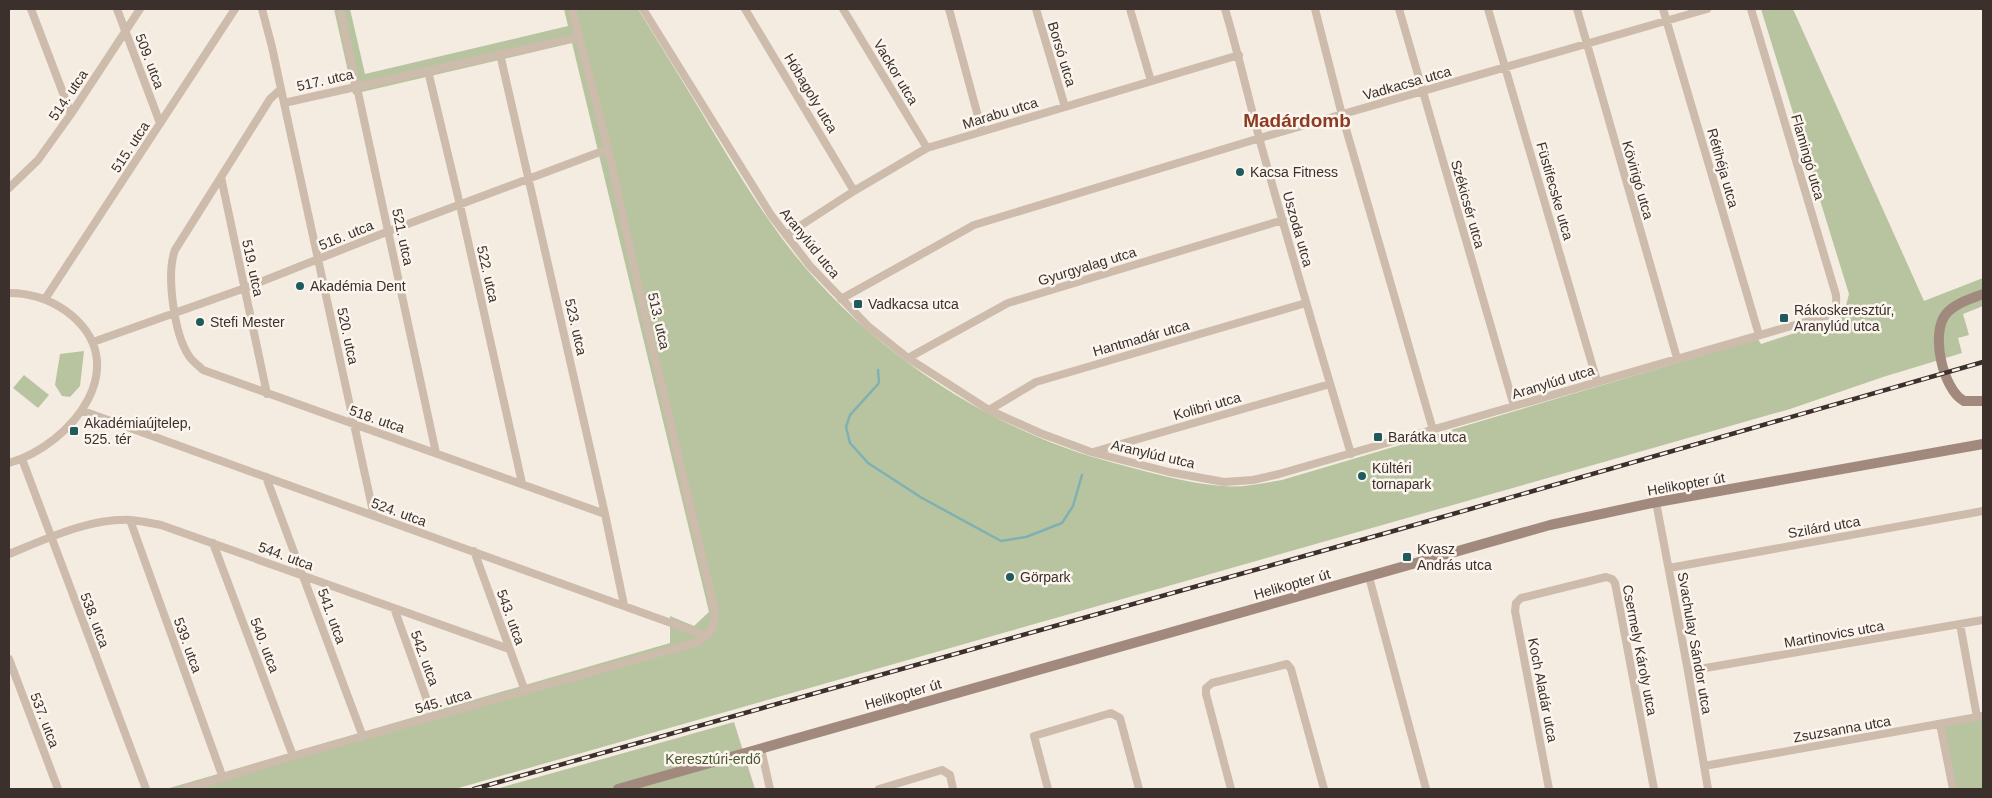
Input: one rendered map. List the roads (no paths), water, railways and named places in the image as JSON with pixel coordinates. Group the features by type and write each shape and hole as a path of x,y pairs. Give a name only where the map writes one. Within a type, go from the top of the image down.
{"street":[{"path":"31,9 71,114"},
{"name":"509. utca","path":"117,9 160,123"},
{"name":"514. utca","path":"11,186 38,160 71,114 140,9"},
{"name":"515. utca","path":"45,299 236,9"},
{"path":"262,9 281,89"},
{"name":"521. utca","path":"340,9 436,453"},
{"name":"513. utca","path":"572,9 608,149 643,307 714,607 716,622 707,636"},
{"name":"Aranylúd utca","path":"643,9 757,194 786,235 810,266 868,326 908,358 989,410 1040,433 1091,452 1169,472 1224,482 1253,480 1351,454 1826,316 1833,312"},
{"name":"Hóbagoly utca","path":"745,9 854,191"},
{"name":"Vackor utca","path":"843,9 927,148"},
{"path":"949,9 982,132"},
{"name":"Borsó utca","path":"1036,9 1065,107"},
{"path":"1130,9 1151,81"},
{"name":"Uszoda utca","path":"1224,9 1239,55 1306,303 1351,454"},
{"path":"1315,9 1342,115 1433,430"},
{"name":"Székicsér utca","path":"1399,9 1514,406"},
{"name":"Füstifecske utca","path":"1488,9 1597,381"},
{"name":"Kövirigó utca","path":"1577,9 1585,44 1677,358"},
{"name":"Rétihéja utca","path":"1663,9 1759,335"},
{"name":"Vadkacsa utca","path":"841,300 974,224 1260,138 1707,9"},
{"name":"Flamingó utca","path":"1751,9 1836,295 1837,306 1833,312"},
{"name":"517. utca","path":"281,89 284,103 579,37"},
{"name":"523. utca","path":"500,54 530,179 624,605"},
{"name":"Marabu utca","path":"786,235 854,191 927,148 1239,55"},
{"name":"522. utca","path":"428,71 522,483"},
{"name":"517. utca","path":"175,313 170,270 172,256 270,100 281,89"},
{"name":"520. utca","path":"284,103 374,516"},
{"name":"516. utca","path":"93,342 245,288 389,231 608,149"},
{"path":"9,176 11,186"},
{"name":"519. utca","path":"220,177 267,394"},
{"name":"Gyurgyalag utca","path":"908,358 1008,303 1283,220"},
{"path":"9,294 27,294 45,299 58,305 74,317 86,330 93,342 96,361 96,376 92,392 82,411 62,434 50,444 22,459 9,463"},
{"path":"1983,294 1953,308 1946,314 1940,324 1938,344 1950,388 1958,398 1964,401 1983,401"},
{"name":"Hantmadár utca","path":"989,410 1036,382 1306,303"},
{"name":"518. utca","path":"175,313 183,344 189,356 203,370 605,514"},
{"name":"Kolibri utca","path":"1091,452 1330,384"},
{"name":"524. utca","path":"82,411 707,636"},
{"name":"Helikopter út","path":"618,789 1550,525 1656,502 1983,444"},
{"name":"538. utca","path":"22,459 146,789"},
{"name":"541. utca","path":"266,477 363,737"},
{"name":"Svachulay Sándor utca","path":"1656,502 1708,789"},
{"name":"Szilárd utca","path":"1669,568 1983,511"},
{"name":"544. utca","path":"9,554 50,537 91,524 130,520 161,525 509,649"},
{"name":"539. utca","path":"130,520 223,778"},
{"name":"540. utca","path":"213,543 293,756"},
{"name":"543. utca","path":"474,551 525,691"},
{"path":"1369,577 1426,789"},
{"name":"Csermely Károly utca","path":"1521,598 1606,577 1612,579 1615,583 1654,789"},
{"name":"Koch Aladár utca","path":"1521,598 1516,603 1515,611 1549,789"},
{"name":"542. utca","path":"394,608 433,717"},
{"name":"Martinovics utca","path":"1688,672 1983,620"},
{"path":"1960,624 1980,716"},
{"name":"545. utca","path":"186,789 293,756 695,643 707,636"},
{"name":"537. utca","path":"9,660 58,789"},
{"path":"1231,789 1206,688 1212,683 1287,664 1291,668 1324,789"},
{"path":"1048,789 1034,736 1111,714 1120,718 1139,789"},
{"name":"Zsuzsanna utca","path":"1704,766 1980,716"},
{"path":"1940,724 1953,789"},
{"path":"760,749 770,789"},
{"path":"879,789 942,770 950,775 953,789"}],"waterway":[{"path":"878,370 879,383 850,415 846,427 850,443 868,463 922,498 1001,541 1026,537 1062,523 1073,506 1082,475"}],"railway":[{"path":"474,789 1397,530 1983,362"}],"place":[{"name":"Kacsa Fitness","path":"1240,172"},
{"name":"Akadémia Dent","path":"300,286"},
{"name":"Vadkacsa utca","path":"858,304"},
{"name":"Rákoskeresztúr, Aranylúd utca","path":"1784,318"},
{"name":"Stefi Mester","path":"200,322"},
{"name":"Akadémiaújtelep, 525. tér","path":"74,431"},
{"name":"Barátka utca","path":"1378,437"},
{"name":"Kültéri tornapark","path":"1362,476"},
{"name":"Kvasz András utca","path":"1407,557"},
{"name":"Görpark","path":"1010,577"}],"district":[{"name":"Madárdomb","path":"1297,120"}],"park label":[{"name":"Keresztúri-erdő","path":"713,759"}]}
